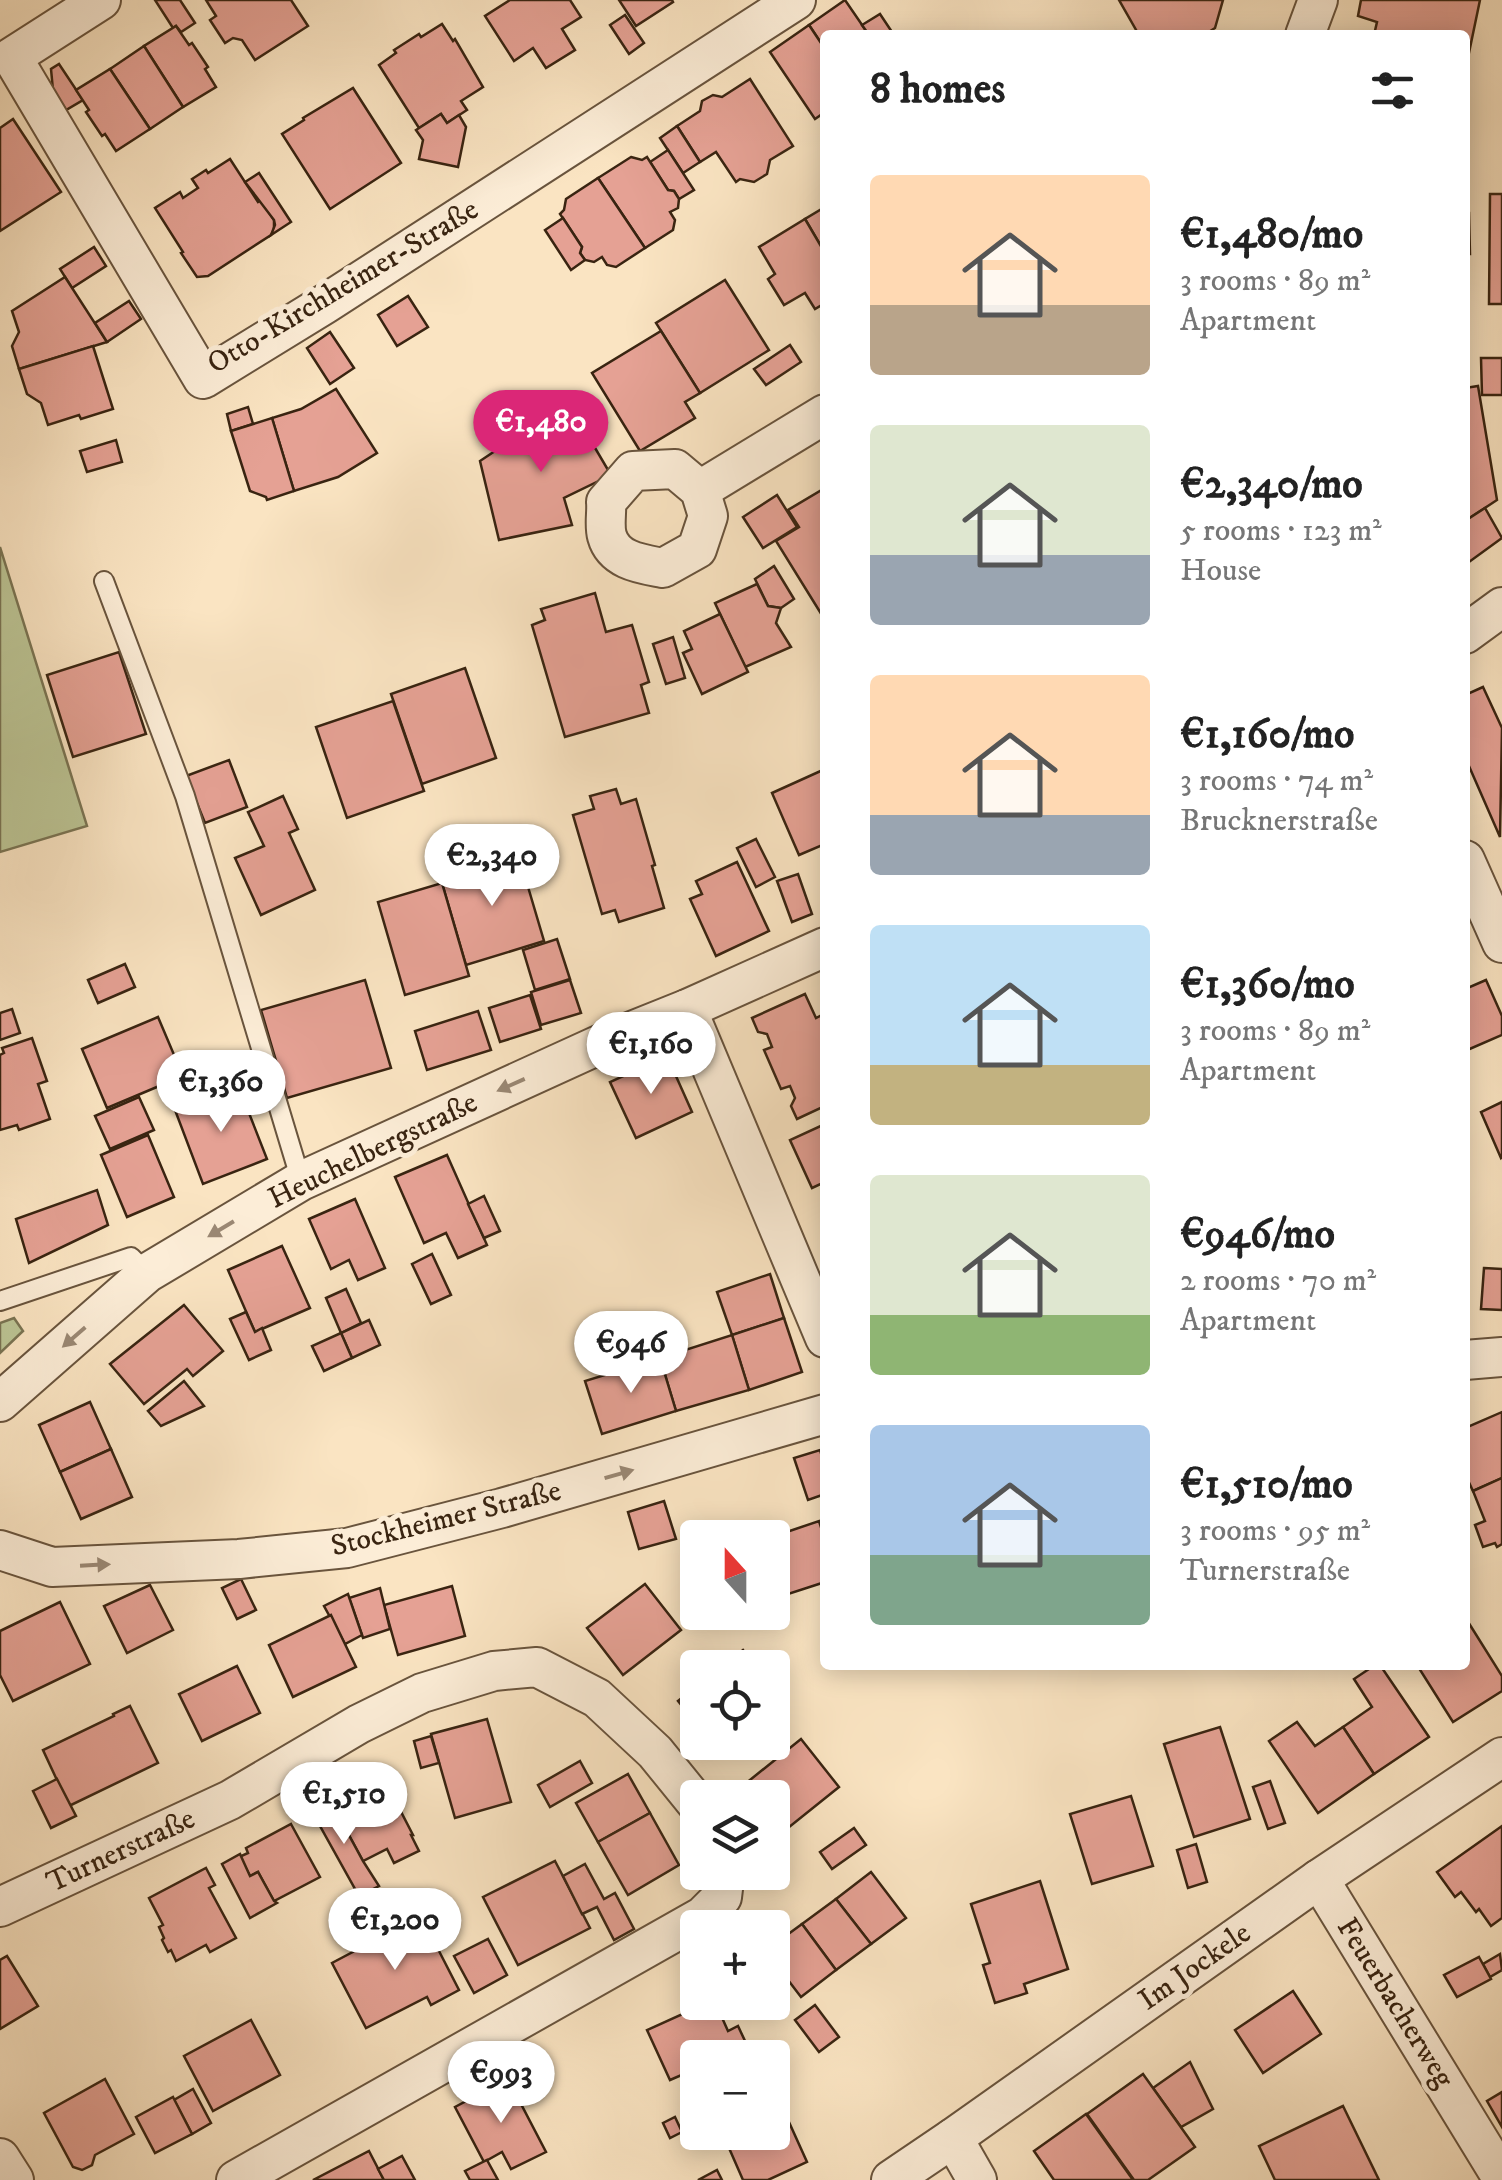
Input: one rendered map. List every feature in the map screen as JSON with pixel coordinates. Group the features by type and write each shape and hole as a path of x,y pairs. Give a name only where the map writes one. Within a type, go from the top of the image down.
{"street":[{"name":"Otto-Kirchheimer-Straße","path":"101,0 12,57 203,378 325,304 796,0"},
{"path":"1307,30 1318,0"},
{"path":"700,490 820,417"},
{"path":"1470,630 1502,607"},
{"path":"1470,871 1502,943"},
{"name":"Heuchelbergstraße","path":"0,1402 148,1273 301,1181 820,949"},
{"path":"687,1008 820,1326"},
{"path":"1470,1359 1502,1356"},
{"name":"Stockheimer Straße","path":"0,1550 52,1567 239,1559 347,1548 502,1508 820,1415"},
{"name":"Turnerstraße","path":"0,1907 230,1800 358,1724 422,1692 494,1670 537,1668 597,1698 655,1752 680,1783"},
{"name":"Im Jockele","path":"890,2180 1319,1879 1502,1757"},
{"name":"Feuerbacherweg","path":"1319,1879 1502,2178"},
{"path":"236,2180 703,1916 722,1897 723,1890"},
{"path":"953,2138 978,2180"},
{"path":"0,2158 14,2180"}],"lane":[{"path":"104,580 185,796 301,1181"},
{"path":"0,1301 131,1257 148,1273"}],"green space":[{"path":"0,547 87,826 0,852"},
{"path":"14,1318 23,1331 0,1353 0,1323"}],"building":[{"path":"155,0 180,0 195,23 181,32 176,26 173,28"},
{"path":"206,0 291,0 308,26 255,60 242,40 233,38 225,43 210,20 216,16"},
{"path":"510,0 570,0 581,17 562,29 575,50 546,68 533,48 514,61 485,16"},
{"path":"619,0 672,0 673,2 636,26"},
{"path":"845,0 866,30 820,30 820,42 809,25"},
{"path":"1119,0 1223,0 1212,30 1136,30"},
{"path":"1361,0 1480,0 1470,48 1470,30 1375,30 1377,22 1358,16"},
{"path":"880,14 891,30 866,30 862,25"},
{"path":"625,15 644,43 629,54 610,25"},
{"path":"442,24 483,87 461,101 467,110 447,123 441,114 419,128 379,65 396,53 394,50"},
{"path":"809,25 820,42 820,116 815,119 770,52"},
{"path":"176,26 208,67 205,69 216,87 183,107 144,46"},
{"path":"144,46 183,107 150,129 110,69"},
{"path":"59,64 83,100 66,110 53,90 51,69"},
{"path":"110,69 150,129 116,151 86,112 89,110 76,90"},
{"path":"750,79 793,146 770,160 767,174 754,182 736,182 716,152 700,162 677,126 700,111 702,101 713,95 722,97"},
{"path":"353,88 401,163 330,209 282,134"},
{"path":"441,114 447,123 459,115 466,127 458,167 419,159 423,140 416,130"},
{"path":"13,119 61,192 0,231 0,128"},
{"path":"677,126 700,162 683,173 660,138"},
{"path":"668,150 694,190 679,199 674,191 668,190 650,162"},
{"path":"631,157 647,157 668,190 674,191 679,199 678,208 670,212 675,220 673,230 645,248 598,178"},
{"path":"230,159 274,220 274,231 208,276 197,277 155,208 180,192 183,198 198,188 192,179"},
{"path":"259,173 291,222 271,235 274,220 245,182"},
{"path":"598,178 645,248 616,267 607,265 602,257 594,262 585,260 580,253 582,247 560,214 566,199"},
{"path":"1490,194 1502,194 1502,304 1489,304"},
{"path":"820,210 820,244 805,219"},
{"path":"563,218 582,247 580,253 585,260 571,270 545,230"},
{"path":"805,219 820,244 820,306 815,309 805,293 784,305 768,279 775,274 759,247"},
{"path":"94,247 106,266 72,288 60,269"},
{"path":"65,277 107,342 19,369 12,346 19,332 12,311"},
{"path":"725,280 769,350 700,393 656,323"},
{"path":"408,296 428,327 397,346 378,315"},
{"path":"129,301 141,319 107,342 95,323"},
{"path":"661,331 700,393 685,402 695,418 640,451 592,373"},
{"path":"330,332 354,368 330,384 307,348"},
{"path":"790,345 801,362 766,385 754,369"},
{"path":"93,346 113,409 48,425 41,403 27,394 19,369"},
{"path":"1481,358 1502,358 1502,395 1482,395"},
{"path":"1478,386 1497,500 1470,518 1470,387"},
{"path":"336,389 377,453 338,477 294,491 272,418 301,409"},
{"path":"568,402 611,475 564,498 572,525 499,540 480,461"},
{"path":"248,407 253,424 231,431 227,414"},
{"path":"272,418 294,491 267,500 250,491 231,431"},
{"path":"116,440 122,462 87,472 80,451"},
{"path":"820,491 820,612 776,541 799,527 788,510"},
{"path":"777,495 797,527 763,548 743,517"},
{"path":"1485,508 1502,538 1470,561 1470,518"},
{"path":"774,566 794,599 781,608 768,606 755,579"},
{"path":"757,584 768,606 781,608 776,623 791,647 745,667 715,603"},
{"path":"595,593 606,632 632,625 649,682 641,685 649,713 565,737 532,625 545,620 541,609"},
{"path":"720,614 748,672 702,694 683,653 692,649 684,631"},
{"path":"673,637 685,678 666,684 653,644"},
{"path":"119,652 146,734 73,757 47,675"},
{"path":"465,668 496,758 422,784 391,694"},
{"path":"1483,687 1502,728 1500,837 1470,768 1470,693"},
{"path":"393,701 424,791 347,818 316,727"},
{"path":"229,760 247,807 205,823 186,776"},
{"path":"820,771 820,846 799,855 772,793"},
{"path":"616,789 621,804 636,799 664,908 619,922 615,910 602,914 573,815 594,809 590,796"},
{"path":"283,796 298,829 289,833 315,890 261,915 235,858 264,846 248,812"},
{"path":"756,839 775,877 756,887 737,848"},
{"path":"518,853 544,941 466,965 440,876"},
{"path":"737,862 769,931 716,956 690,899 702,894 696,881"},
{"path":"798,874 812,914 792,922 777,881"},
{"path":"442,883 469,976 405,995 378,902"},
{"path":"557,939 570,979 535,990 523,950"},
{"path":"125,964 135,987 98,1003 88,980"},
{"path":"365,980 391,1068 287,1098 261,1010"},
{"path":"570,980 581,1013 541,1025 531,992"},
{"path":"1486,980 1502,1016 1502,1035 1470,1049 1470,987"},
{"path":"805,994 816,1018 820,1016 820,1108 797,1119 791,1106 795,1098 790,1086 781,1089 764,1050 772,1047 767,1034 758,1032 752,1018"},
{"path":"530,995 541,1029 500,1042 489,1008"},
{"path":"12,1009 20,1033 0,1040 0,1013"},
{"path":"478,1011 491,1050 427,1070 415,1031"},
{"path":"158,1017 183,1076 107,1108 82,1049"},
{"path":"32,1038 47,1081 38,1084 50,1119 19,1130 17,1125 0,1130 2,1048"},
{"path":"667,1056 692,1112 636,1138 610,1082"},
{"path":"238,1085 267,1159 203,1184 175,1110"},
{"path":"139,1097 154,1130 110,1149 95,1116"},
{"path":"1502,1102 1502,1157 1501,1158 1481,1112"},
{"path":"820,1126 820,1184 812,1188 790,1140"},
{"path":"148,1135 174,1197 127,1217 101,1155"},
{"path":"447,1155 487,1245 458,1258 446,1233 424,1243 395,1177"},
{"path":"97,1190 108,1225 29,1263 16,1219"},
{"path":"484,1196 500,1231 484,1238 468,1204"},
{"path":"355,1199 385,1268 358,1280 349,1260 331,1269 309,1219"},
{"path":"282,1246 310,1308 255,1332 228,1270"},
{"path":"432,1254 451,1295 431,1304 412,1264"},
{"path":"1484,1268 1502,1269 1502,1310 1481,1309"},
{"path":"770,1274 784,1318 732,1335 717,1292"},
{"path":"346,1289 361,1323 341,1333 326,1298"},
{"path":"184,1305 223,1351 193,1376 187,1369 144,1404 110,1364"},
{"path":"246,1312 255,1332 262,1328 271,1350 249,1360 230,1319"},
{"path":"784,1318 802,1372 749,1390 732,1335"},
{"path":"369,1320 380,1345 352,1358 341,1333"},
{"path":"341,1333 352,1358 324,1371 312,1346"},
{"path":"732,1335 749,1390 676,1411 660,1358"},
{"path":"660,1358 676,1411 602,1434 585,1381"},
{"path":"184,1381 204,1406 161,1426 148,1411"},
{"path":"90,1402 111,1449 60,1472 39,1425"},
{"path":"1502,1412 1502,1478 1473,1491 1470,1485 1470,1426"},
{"path":"111,1449 132,1497 81,1519 60,1472"},
{"path":"820,1450 820,1496 808,1500 794,1458"},
{"path":"1502,1478 1502,1544 1483,1547 1475,1525 1485,1521 1473,1491"},
{"path":"664,1501 676,1539 639,1549 628,1512"},
{"path":"819,1521 820,1524 820,1584 790,1593 790,1531"},
{"path":"241,1579 256,1610 237,1619 222,1588"},
{"path":"645,1584 681,1630 623,1675 587,1628"},
{"path":"150,1585 173,1630 127,1653 104,1606"},
{"path":"452,1586 465,1636 398,1655 384,1605"},
{"path":"380,1588 390,1629 363,1638 349,1598"},
{"path":"348,1594 362,1635 345,1644 324,1606"},
{"path":"60,1602 90,1664 13,1701 0,1675 0,1631"},
{"path":"331,1615 356,1667 293,1697 269,1645"},
{"path":"1470,1625 1502,1676 1502,1691 1453,1722 1420,1670 1470,1670"},
{"path":"237,1666 260,1713 202,1741 179,1694"},
{"path":"1368,1670 1383,1670 1429,1737 1374,1774 1343,1727 1372,1707 1354,1679"},
{"path":"130,1706 158,1763 69,1806 43,1750"},
{"path":"487,1719 511,1802 455,1818 431,1734"},
{"path":"1297,1722 1315,1746 1343,1727 1374,1774 1318,1813 1269,1741"},
{"path":"1220,1727 1250,1819 1194,1837 1164,1744"},
{"path":"431,1736 439,1763 421,1768 414,1741"},
{"path":"801,1739 839,1787 790,1826 790,1780 750,1780 775,1760 790,1760 790,1748"},
{"path":"580,1761 592,1783 550,1807 538,1785"},
{"path":"628,1774 650,1813 598,1842 576,1803"},
{"path":"382,1775 419,1851 394,1863 387,1849 363,1861 331,1802"},
{"path":"57,1779 76,1816 51,1828 33,1791"},
{"path":"1270,1781 1285,1823 1268,1829 1253,1787"},
{"path":"1131,1796 1153,1866 1092,1884 1070,1814"},
{"path":"331,1798 379,1886 359,1896 310,1808"},
{"path":"650,1813 679,1865 628,1895 598,1842"},
{"path":"291,1824 320,1877 274,1901 258,1872 250,1876 239,1857 248,1853 246,1848"},
{"path":"1502,1826 1502,1918 1491,1926 1461,1892 1455,1897 1437,1872"},
{"path":"854,1828 866,1845 832,1869 820,1852"},
{"path":"1196,1844 1207,1882 1188,1888 1177,1850"},
{"path":"240,1854 250,1876 258,1872 277,1903 250,1918 222,1864"},
{"path":"555,1861 590,1928 518,1965 483,1897"},
{"path":"585,1864 604,1899 615,1893 634,1929 614,1940 597,1907 582,1914 563,1876"},
{"path":"206,1868 215,1885 209,1888 236,1938 210,1952 206,1945 176,1961 162,1940 159,1927 163,1925 149,1898"},
{"path":"871,1872 906,1918 871,1944 836,1899"},
{"path":"1040,1881 1068,1969 1024,1984 1027,1993 995,2003 983,1965 990,1963 971,1904"},
{"path":"836,1899 871,1944 836,1970 802,1924"},
{"path":"421,1916 459,1990 431,2005 427,1997 366,2028 332,1963"},
{"path":"802,1924 836,1970 801,1997 790,1983 790,1933"},
{"path":"488,1939 507,1975 474,1993 454,1956"},
{"path":"1500,1954 1502,1970 1490,1977 1483,1964"},
{"path":"7,1956 38,2006 0,2029 0,1960"},
{"path":"1479,1957 1491,1979 1457,1997 1444,1975"},
{"path":"1293,1991 1321,2034 1263,2073 1235,2030"},
{"path":"815,2005 839,2037 819,2052 795,2020"},
{"path":"680,2015 680,2020 723,2020 728,2031 738,2026 745,2040 680,2040 680,2076 670,2080 647,2030"},
{"path":"251,2020 280,2075 213,2111 184,2056"},
{"path":"1190,2062 1213,2109 1181,2127 1153,2088"},
{"path":"1143,2074 1195,2147 1148,2180 1134,2180 1087,2114"},
{"path":"105,2079 134,2134 95,2155 92,2165 82,2170 73,2167 44,2113"},
{"path":"508,2079 546,2152 511,2169 502,2152 484,2162 455,2107"},
{"path":"193,2089 211,2123 192,2134 174,2100"},
{"path":"1502,2092 1502,2127 1487,2101"},
{"path":"173,2097 192,2134 155,2153 136,2117"},
{"path":"1343,2106 1379,2180 1275,2180 1259,2146"},
{"path":"1086,2114 1133,2180 1054,2180 1034,2151"},
{"path":"675,2117 680,2133 670,2138 663,2123"},
{"path":"790,2124 807,2162 768,2180 743,2180 730,2150 790,2150"},
{"path":"369,2151 384,2180 313,2180"},
{"path":"402,2156 415,2180 384,2180 378,2169"},
{"path":"487,2160 498,2180 470,2180 465,2171"},
{"path":"717,2170 722,2180 698,2180"}]}
